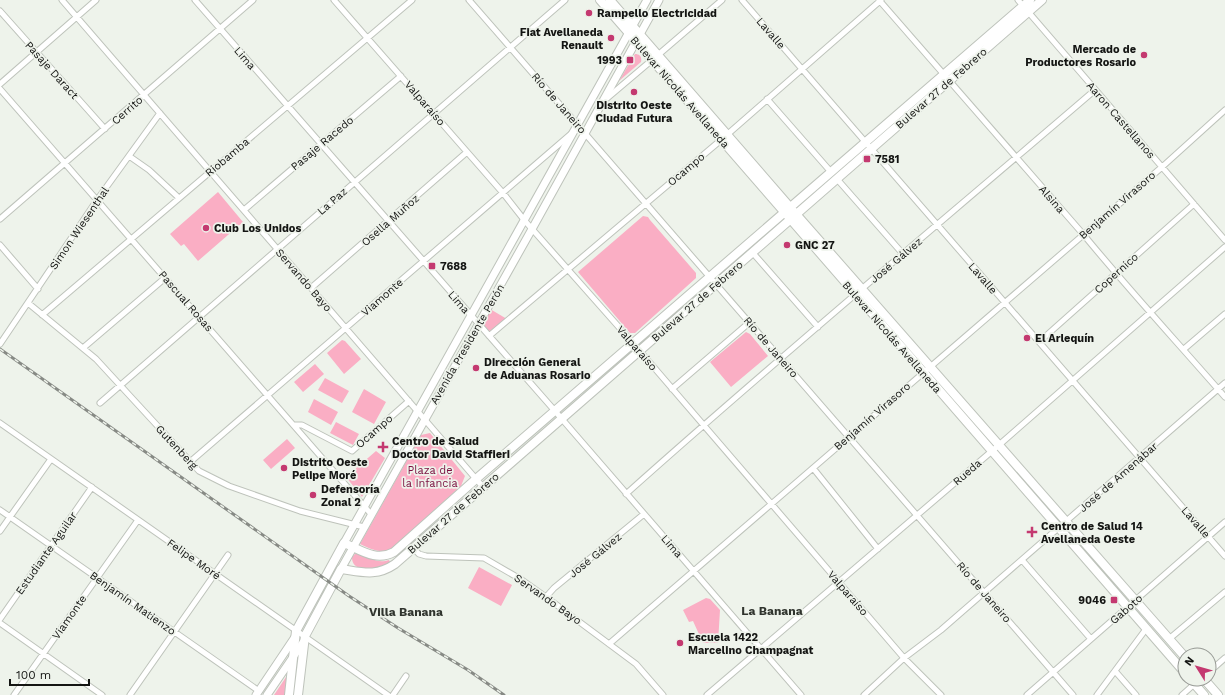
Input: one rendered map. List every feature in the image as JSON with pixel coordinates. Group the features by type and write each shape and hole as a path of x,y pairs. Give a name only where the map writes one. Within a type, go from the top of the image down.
{"main road":[{"name":"Bulevar Nicolás Avellaneda","path":"600,0 630,29 655,57 858,292 923,372 1177,664"},
{"name":"Bulevar Nicolás Avellaneda","path":"610,0 630,29"},
{"name":"Avenida Presidente Perón","path":"289,695 296,634 344,542 647,0"},
{"name":"Avenida Presidente Perón","path":"298,695 304,639 371,514 659,0"},
{"name":"Bulevar 27 de Febrero","path":"344,542 372,555 380,557 388,556 394,552 476,479 1030,0"},
{"name":"Bulevar 27 de Febrero","path":"341,569 375,573 386,570 950,81 1023,6 1042,0"},
{"name":"Bulevar Nicolás Avellaneda","path":"858,292 930,366 1177,648"},
{"path":"262,694 296,634"},
{"path":"262,694 293,657 304,639"},
{"path":"1211,687 1218,695"}],"street":[{"name":"Servando Bayo","path":"62,0 483,487"},
{"path":"0,84 96,0"},
{"name":"Lima","path":"195,0 478,325 555,411 801,695"},
{"name":"Cerrito","path":"0,219 253,0"},
{"name":"Valparaíso","path":"334,0 434,113 532,229 640,350 904,658 939,694"},
{"name":"Riobamba","path":"42,315 412,0"},
{"name":"Río de Janeiro","path":"469,0 1073,695"},
{"name":"La Paz","path":"100,403 565,0"},
{"path":"602,102 722,0"},
{"name":"Lavalle","path":"742,0 1225,556"},
{"name":"Ocampo","path":"489,336 724,137 880,0"},
{"name":"Alsina","path":"880,0 1115,273 1225,397"},
{"name":"Aaron Castellanos","path":"1023,6 1225,240"},
{"name":"Pasaje Daract","path":"0,11 105,129"},
{"name":"Pasaje Racedo","path":"244,210 401,76"},
{"name":"Pascual Rosas","path":"0,88 371,514"},
{"name":"José Gálvez","path":"626,494 703,425 1095,90"},
{"path":"767,99 831,172"},
{"name":"Benjamín Virasoro","path":"609,644 1162,167 1225,110"},
{"name":"Simon Wiesenthal","path":"0,344 97,200 160,113"},
{"name":"Viamonte","path":"190,462 573,132"},
{"name":"Osella Muñoz","path":"311,288 467,152"},
{"path":"129,156 149,170 179,198"},
{"path":"837,179 903,254"},
{"name":"Copernico","path":"1039,342 1194,204"},
{"path":"0,245 38,289"},
{"name":"Rueda","path":"706,695 999,445 1225,247"},
{"path":"752,252 818,327"},
{"path":"83,348 165,278"},
{"name":"Gutenberg","path":"28,304 96,359 199,471 229,486 300,511 364,527"},
{"path":"1184,349 1225,314"},
{"path":"672,388 750,322"},
{"name":"José de Amenábar","path":"864,695 904,658 941,630 1225,383"},
{"name":"Ocampo","path":"294,425 302,425 352,451 409,401"},
{"name":"Felipe Moré","path":"0,423 215,574 296,634 388,695"},
{"path":"0,531 51,459"},
{"path":"813,468 878,549"},
{"name":"Estudiante Aguilar","path":"0,619 92,487"},
{"name":"Benjamín Matienzo","path":"0,510 262,694"},
{"name":"José Gálvez","path":"546,596 644,514"},
{"name":"Viamonte","path":"14,695 138,520"},
{"name":"Gaboto","path":"1027,695 1225,522"},
{"name":"Servando Bayo","path":"413,548 419,554 426,556 484,558 522,580 546,596 636,664 663,695"},
{"path":"130,695 228,556"},
{"path":"1022,560 1091,639"},
{"path":"1169,639 1225,592"},
{"path":"0,623 102,695"},
{"path":"1097,695 1146,628"},
{"path":"1217,665 1225,658"},
{"path":"1115,671 1136,695"},
{"path":"393,695 406,676"},
{"path":"1182,695 1189,687"}],"green space":[{"path":"635,54 640,56 641,62 619,81"},
{"name":"Club Los Unidos","path":"218,192 243,222 198,261 184,244 181,246 170,234"},
{"path":"643,216 648,217 696,273 696,278 635,333 630,333 578,272"},
{"path":"490,309 507,319 490,331 484,327 484,322"},
{"path":"746,332 750,334 768,356 731,387 710,362"},
{"path":"342,340 345,341 361,359 344,374 327,353"},
{"path":"315,364 324,374 303,392 294,382"},
{"path":"325,378 349,391 342,403 318,390"},
{"path":"364,389 386,402 374,424 352,412"},
{"path":"314,399 338,412 331,425 308,412"},
{"path":"336,422 359,434 353,445 330,433"},
{"name":"Plaza de la Infancia","path":"430,433 465,476 461,486 390,550 378,551 360,544 421,435"},
{"path":"287,439 295,448 271,469 263,460"},
{"path":"376,451 385,458 362,497 346,477"},
{"path":"355,554 364,555 379,561 389,560 391,564 381,568 367,570 361,569 356,567 353,563 352,557"},
{"path":"479,567 512,585 501,606 468,588"},
{"path":"706,598 710,599 720,610 718,643 703,643 693,621 689,622 683,610"},
{"path":"286,677 288,677 286,695 274,695"}],"railway":[{"path":"0,349 349,596 398,628 468,670 504,695"}],"place":[{"name":"Rampello Electricidad","path":"589,13"},
{"name":"Fiat Avellaneda Renault","path":"611,38"},
{"name":"Mercado de Productores Rosario","path":"1144,55"},
{"name":"1993","path":"630,60"},
{"name":"Distrito Oeste Ciudad Futura","path":"634,92"},
{"name":"7581","path":"867,159"},
{"name":"Club Los Unidos","path":"206,228"},
{"name":"GNC 27","path":"787,245"},
{"name":"7688","path":"432,266"},
{"name":"El Arlequín","path":"1027,338"},
{"name":"Dirección General de Aduanas Rosario","path":"476,368"},
{"name":"Centro de Salud Doctor David Staffieri","path":"383,447"},
{"name":"Distrito Oeste Pelipe Moré","path":"284,468"},
{"name":"Defensoría Zonal 2","path":"313,495"},
{"name":"Centro de Salud 14 Avellaneda Oeste","path":"1032,532"},
{"name":"9046","path":"1114,600"},
{"name":"Escuela 1422 Marcelino Champagnat","path":"680,643"}],"district":[{"name":"La Banana","path":"772,611"},
{"name":"Villa Banana","path":"406,612"}]}
